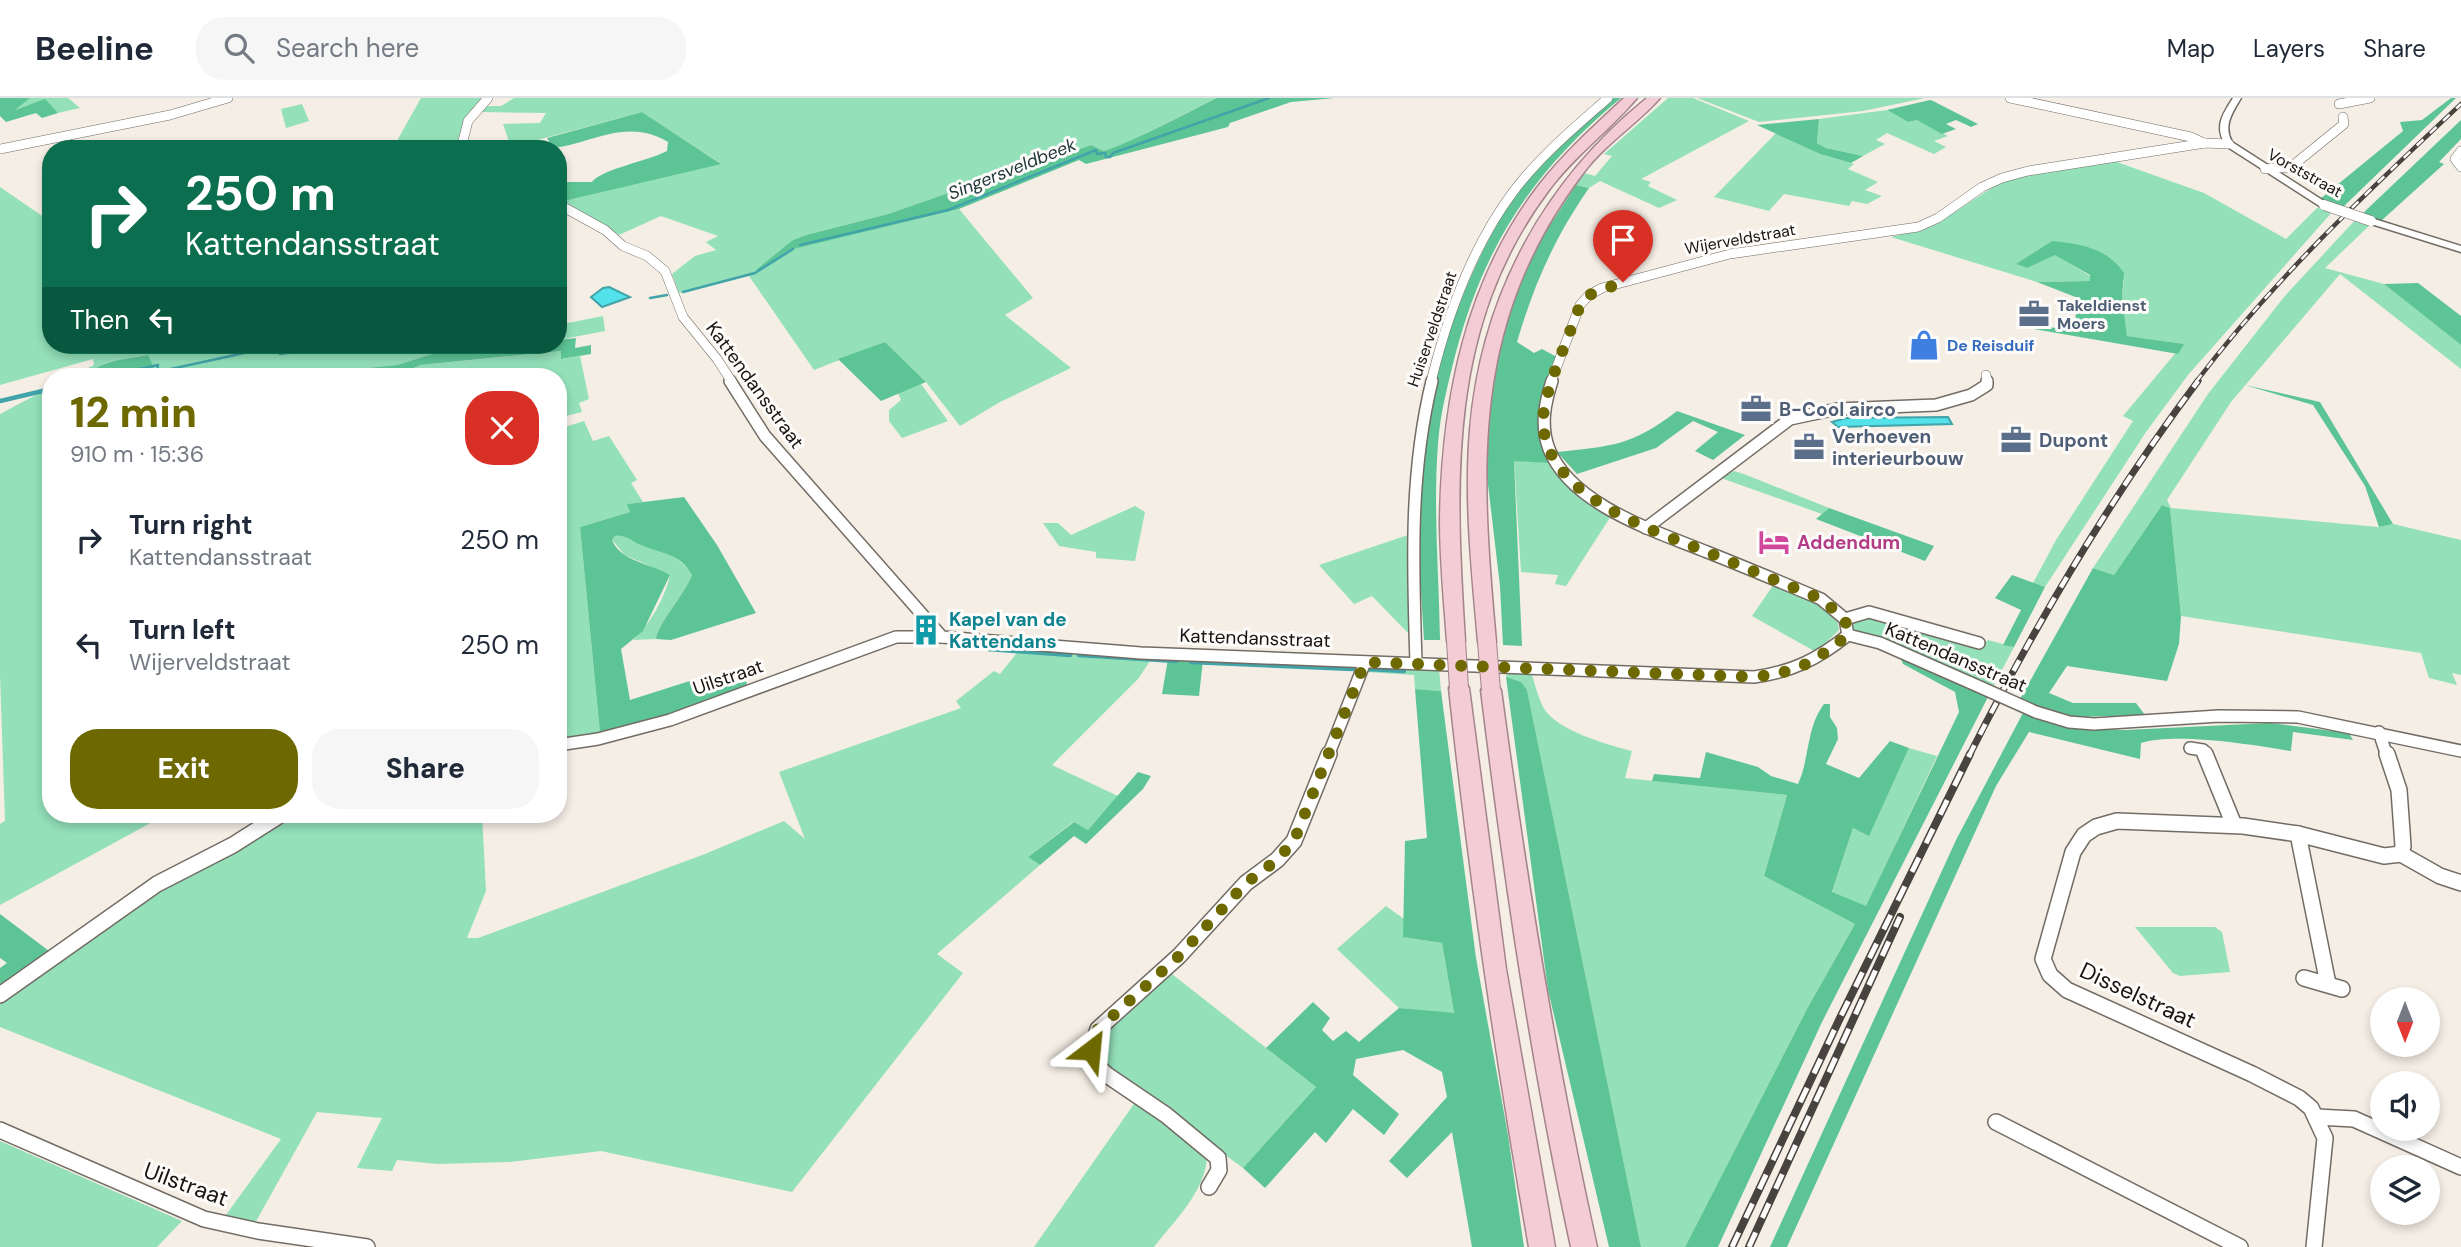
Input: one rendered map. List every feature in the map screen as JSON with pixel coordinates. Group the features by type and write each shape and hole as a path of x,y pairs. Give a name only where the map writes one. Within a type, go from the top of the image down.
{"highway":[{"path":"1542,1247 1496,986 1475,836 1459,688 1449,521 1453,429 1464,359 1482,296 1509,239 1563,162 1631,98"},
{"path":"1584,1247 1530,971 1509,836 1491,690 1477,520 1478,429 1489,357 1506,297 1532,241 1553,204 1582,165 1614,131 1654,98"}],"street":[{"path":"45,140 170,115 228,98"},
{"path":"463,140 468,121 488,98"},
{"name":"Huiserveldstraat","path":"1416,663 1412,530 1419,435 1434,367 1471,268 1505,204 1564,139 1608,98"},
{"path":"2010,98 2190,137 2205,143"},
{"path":"2229,144 2223,136 2222,123 2237,98"},
{"path":"2339,104 2370,98"},
{"path":"2266,169 2294,164 2344,124 2343,117"},
{"path":"0,149 42,141"},
{"name":"Wijerveldstraat","path":"1845,619 1821,599 1621,517 1578,486 1557,464 1546,444 1543,421 1546,402 1580,305 1589,295 1602,288 1699,260 1762,248 1917,227 1938,218 1982,187 2028,171 2205,143 2229,144"},
{"name":"Vorststraat","path":"2229,144 2324,205 2461,249"},
{"path":"2461,151 2455,159 2461,167"},
{"name":"Kattendansstraat","path":"567,209 605,230 623,246 647,256 665,271 683,317 717,359 765,436 917,608 920,617 932,624 942,637 1141,653 1754,677 1783,674 1811,664 1848,635 1880,643 2036,712 2069,722 2094,724 2219,716 2298,718 2379,732 2461,751"},
{"path":"1646,528 1790,419 1816,411 1843,408 1948,405 1970,397 1987,385 1986,375"},
{"path":"1848,635 1845,619 1869,612 1979,643"},
{"path":"909,636 913,624 920,617"},
{"name":"Uilstraat","path":"567,744 598,739 670,720 896,637 942,637"},
{"path":"1209,1187 1219,1170 1218,1158 1166,1115 1107,1076 1096,1065 1091,1050 1098,1029 1179,956 1246,883 1277,860 1294,841 1365,662"},
{"path":"2379,732 2399,790 2403,846 2401,854"},
{"path":"2190,748 2203,750 2234,825"},
{"name":"Disselstraat","path":"2317,1117 2299,1098 2067,990 2050,975 2043,959 2073,852 2084,835 2096,827 2117,821 2234,825 2298,834 2384,856 2401,854 2440,876 2461,883"},
{"path":"0,995 157,884 233,845 268,823"},
{"path":"2298,834 2310,873 2320,954 2335,987 2304,978"},
{"path":"2314,1247 2325,1138 2317,1117 2354,1119 2461,1167"},
{"path":"1996,1122 2240,1247"},
{"name":"Uilstraat","path":"0,1130 204,1219 258,1231 367,1247"}],"green space":[{"path":"0,98 30,98 15,110 45,99 58,113 42,118 36,113 6,122 0,116"},
{"path":"30,98 68,98 80,108 58,113 44,100 11,111"},
{"path":"421,98 484,98 463,123 458,140 398,139"},
{"path":"514,98 1217,98 1104,151 1091,145 1068,153 1032,157 977,183 888,214 806,235 793,240 761,271 789,250 801,246 959,209 1033,298 1005,315 1071,368 1000,402 960,426 926,382 885,342 814,370 749,276 679,293 672,274 695,256 716,250 706,242 718,236 661,216 619,235 567,203 567,200 720,163 642,112 537,140 509,140 503,124 540,123 546,113 479,112 484,106 501,106"},
{"path":"1217,98 1335,98 1291,102 1230,123 1228,127 1086,164 1079,160 959,209 789,250 760,271 756,270 793,240 806,235 888,214 977,183 1032,158 1068,153 1091,145 1104,151"},
{"path":"1613,98 1621,98 1562,153 1537,182 1516,213 1497,245 1467,316 1447,388 1438,444 1436,517 1440,640 1424,640 1418,539 1422,438 1426,411 1454,317 1480,256 1519,190 1571,135"},
{"path":"1668,98 1693,98 1749,121 1641,179 1651,182 1648,186 1677,200 1659,208 1600,181 1589,188 1576,185 1584,173 1595,176 1612,156 1604,154"},
{"path":"1697,98 1925,98 1863,111 1759,122"},
{"path":"2451,98 2456,98 2341,209 2320,199 2403,131 2400,122 2422,120"},
{"path":"1930,100 1978,124 1971,127 1956,120 1946,124 1956,129 1942,134 1917,120 1908,122 1887,110"},
{"path":"302,104 309,121 286,128 281,109"},
{"path":"1887,110 1908,122 1917,120 1948,136 1934,141 1946,147 1934,154 1887,133 1876,140 1885,144 1863,156 1826,148 1817,143 1819,119"},
{"path":"642,112 721,164 567,200 567,182 592,182 605,173 667,151 668,142 650,134 633,132 600,136 567,146 567,140 547,138"},
{"path":"1819,119 1817,143 1826,148 1863,156 1851,163 1820,154 1757,125"},
{"path":"2461,120 2461,139 2439,162 2444,164 2381,221 2361,215"},
{"path":"1776,133 1820,154 1854,164 1848,169 1878,182 1865,190 1882,196 1867,204 1852,201 1849,206 1784,194 1769,211 1714,197"},
{"path":"2114,161 2204,193 2286,239 2317,208 2321,206 2333,211 2188,375 2146,432 2045,587 2033,583 2056,540 2133,421 2123,416 2183,344 2127,336 2122,296 2124,280 2052,241 2017,264 2027,268 2055,254 2090,276 2090,281 2037,282 1891,237 1935,225 1999,183 2018,176"},
{"path":"1576,185 1589,188 1547,262 1517,342 1534,353 1542,349 1557,357 1540,409 1540,434 1548,463 1514,461 1522,646 1503,645 1500,586 1485,459 1489,402 1501,344 1517,291 1541,239"},
{"path":"0,187 42,216 42,354 432,354 397,365 367,368 154,368 147,355 107,363 96,368 88,368 94,365 93,359 61,368 42,368 42,373 0,385"},
{"path":"2357,218 2371,224 2325,268 2384,284 2461,345 2461,369 2340,274 2231,402 2167,500 2171,508 2378,527 2393,524 2461,540 2461,675 2452,673 2457,685 2429,678 2421,653 2181,616 2170,508 2162,505 2114,575 2093,568 2208,394 2284,297"},
{"path":"2052,241 2092,249 2110,258 2124,273 2122,296 2127,336 2184,344 2178,354 2027,328 2030,325 2074,330 2078,298 2037,282 2090,281 2090,275 2055,255 2027,268 2016,264"},
{"path":"2418,283 2461,316 2461,345 2384,284"},
{"path":"603,316 605,331 567,338 567,323"},
{"path":"576,338 575,348 591,345 591,354 561,359 561,354 567,354 567,339"},
{"path":"885,342 926,382 881,401 838,359"},
{"path":"432,354 531,354 414,368 367,368 397,365"},
{"path":"532,354 562,354 562,359 580,356 589,399 579,403 582,412 567,416 567,368 415,368 421,365"},
{"path":"148,355 154,368 96,368"},
{"path":"921,384 948,421 902,438 889,421 889,410 901,400 898,393"},
{"path":"2245,385 2320,402 2393,524 2379,527 2365,486 2313,405"},
{"path":"42,392 42,823 150,823 0,905 0,824 5,821 0,674 0,414"},
{"path":"1677,411 1745,435 1713,460 1695,451 1718,432 1693,421 1656,448 1577,474 1557,452 1607,446 1634,438"},
{"path":"584,421 593,441 609,436 637,480 631,483 643,502 628,504 630,512 580,527 600,733 567,738 567,426"},
{"path":"1514,460 1548,463 1567,484 1611,516 1566,586 1555,584 1558,575 1521,572"},
{"path":"1734,471 1829,508 1822,514 1721,478"},
{"path":"684,497 717,545 756,613 671,640 656,639 661,625 692,575 676,558 625,537 615,536 612,540 622,553 670,575 643,631 621,649 630,700 696,679 701,694 746,681 748,689 625,728 600,733 580,527 630,512 627,504"},
{"path":"2162,505 2170,508 2181,616 2179,644 2167,681 2067,666 2049,693 2073,703 2136,703 2145,715 2077,717 2056,713 2020,699 2093,568 2114,575"},
{"path":"1135,506 1145,512 1135,561 1096,558 1096,552 1059,546 1043,523 1058,523 1071,535"},
{"path":"1829,508 1934,546 1925,561 1816,519"},
{"path":"623,535 679,560 692,575 661,625 656,639 633,640 656,610 670,575 625,555 612,540 615,536"},
{"path":"1408,535 1416,630 1407,632 1372,596 1354,604 1319,565"},
{"path":"2012,575 2045,587 2014,647 2003,645 2021,610 1995,598"},
{"path":"1774,584 1818,602 1837,619 1839,630 1816,652 1752,616"},
{"path":"1874,616 1981,648 1988,640 2014,647 1993,687 1853,631 1851,622"},
{"path":"1020,649 1152,658 1138,679 1052,765 1118,796 1088,830 1073,822 1028,857 1040,865 937,954 963,973 792,1192 601,1151 510,1162 438,1164 397,1160 392,1171 357,1168 382,1118 317,1112 254,1225 223,1219 281,1139 0,1027 0,1000 156,893 277,823 482,823 486,891 467,938 478,938 705,854 784,821 805,839 779,772 961,708 956,701 994,671 1000,674"},
{"path":"1168,659 1203,660 1199,696 1162,694"},
{"path":"1901,659 1989,695 1822,1022 1718,1247 1685,1247 1808,1007 1855,924 1764,876 1787,795 1652,781 1654,774 1700,778 1706,752 1758,767 1771,776 1798,784 1814,723 1824,704 1830,704 1830,717 1837,728 1838,739 1826,764 1859,778 1890,741 1909,748 1869,836 1853,828 1832,892 1866,906 1959,712 1955,692 1903,664"},
{"path":"1369,666 1439,668 1441,691 1415,689 1414,675 1366,672"},
{"path":"1507,672 1532,675 1543,707 1559,723 1583,735 1632,751 1625,778 1787,795 1764,876 1855,924 1808,1007 1685,1247 1641,1247 1527,690 1506,677"},
{"path":"1506,677 1521,682 1527,690 1641,1247 1609,1247 1548,990"},
{"path":"1415,689 1441,691 1476,958 1508,1135 1524,1247 1472,1247 1452,1132 1407,1178 1389,1161 1447,1097 1442,1072 1403,1050 1356,1059 1353,1075 1399,1114 1384,1135 1353,1109 1326,1143 1315,1132 1265,1188 1243,1168 1316,1087 1266,1048 1313,1002 1330,1018 1322,1030 1333,1041 1346,1031 1359,1042 1399,1008 1454,1013 1442,943 1403,937 1405,841 1427,838"},
{"path":"2024,711 2074,728 2125,730 2270,723 2349,733 2353,740 2293,732 2291,751 2194,739 2156,740 2141,743 2140,759 2029,732 1996,786 1787,1247 1770,1247 1956,840"},
{"path":"1909,748 1937,756 1866,907 1832,893 1853,828 1869,835"},
{"path":"1138,772 1151,776 1143,789 1086,844 1074,836 1040,865 1028,857 1074,822 1088,830"},
{"path":"1386,906 1404,919 1404,937 1442,943 1454,1014 1399,1008 1337,949"},
{"path":"0,914 49,951 0,988 0,968 7,963 0,958"},
{"path":"2135,927 2215,927 2222,932 2230,972 2180,976 2173,973"},
{"path":"1168,971 1316,1087 1243,1168 1110,1071 1098,1056 1100,1036"},
{"path":"1136,1101 1207,1156 1201,1181 1188,1205 1154,1247 1034,1247"},
{"path":"0,1141 182,1221 157,1247 0,1247"}],"water":[{"path":"609,287 630,297 602,307 591,297"},
{"path":"1948,417 1952,424 1838,427 1832,422 1846,418"}],"waterway":[{"name":"Singersveldbeek","path":"800,245 948,210 1096,150 1097,154 1105,153 1106,157 1110,157 1113,153 1269,98"},
{"name":"Singersveldbeek","path":"683,292 755,273 793,249"},
{"name":"Singersveldbeek","path":"650,298 667,295"},
{"name":"Singersveldbeek","path":"175,368 240,354"},
{"name":"Singersveldbeek","path":"144,368 158,365 158,368"},
{"name":"Singersveldbeek","path":"0,401 42,391"},
{"path":"988,649 1070,655"},
{"path":"1079,655 1176,661"},
{"path":"1191,662 1353,669"},
{"path":"1364,673 1368,669 1404,671"}],"railway":[{"path":"2196,382 2289,272 2356,203 2461,104"},
{"path":"1969,756 2075,563 2134,471 2198,381"},
{"path":"1732,1247 1840,1018 1969,756"},
{"path":"1749,1247 1900,917"}],"place":[{"name":"Takeldienst Moers","path":"2034,314"},
{"name":"De Reisduif","path":"1924,345"},
{"name":"B-Cool airco","path":"1756,409"},
{"name":"Dupont","path":"2016,440"},
{"name":"Verhoeven interieurbouw","path":"1809,447"},
{"name":"Addendum","path":"1774,542"},
{"name":"Kapel van de Kattendans","path":"926,630"}],"route":[{"path":"1091,1050 1098,1029 1179,956 1246,883 1277,860 1294,841 1365,662 1754,677 1783,674 1811,664 1848,635 1845,619 1821,599 1621,517 1578,486 1557,464 1546,444 1543,421 1546,402 1580,305 1589,295 1602,288 1623,282"}]}
